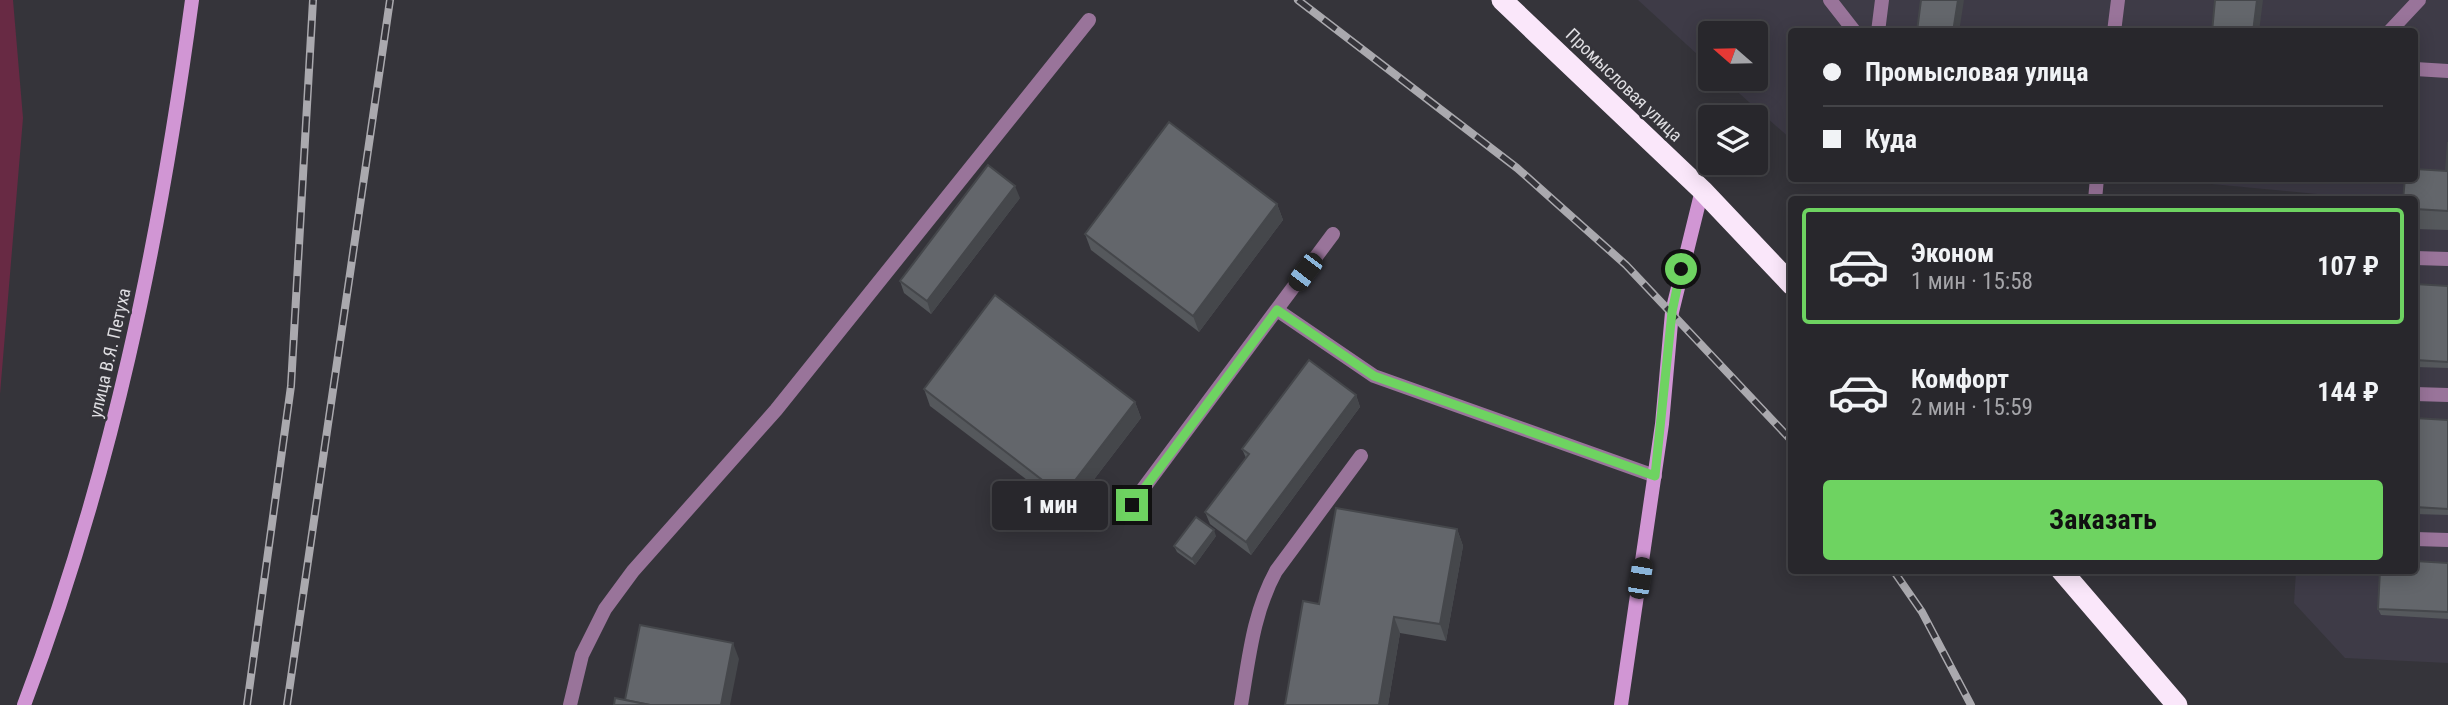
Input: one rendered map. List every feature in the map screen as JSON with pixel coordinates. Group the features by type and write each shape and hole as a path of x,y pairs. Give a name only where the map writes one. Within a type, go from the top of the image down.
{"highway":[{"name":"Промысловая улица","path":"1502,0 1702,190 1788,281"},
{"path":"2064,574 2178,705"}],"street":[{"name":"улица В.Я. Петуха","path":"24,705 49,638 96,492 128,366 156,240 192,0"},
{"path":"1621,705 1655,476 1672,312 1702,190"}],"lane":[{"path":"1830,0 1852,28"},
{"path":"1878,28 1882,0"},
{"path":"2114,28 2118,0"},
{"path":"2393,28 2419,0"},
{"path":"570,705 582,655 605,610 633,571 776,410 1089,20"},
{"path":"2418,69 2448,71"},
{"path":"1132,505 1333,234"},
{"path":"2418,258 2448,259"},
{"path":"1277,310 1374,376 1655,476"},
{"path":"2418,394 2448,395"},
{"path":"1241,705 1255,617 1265,591 1276,570 1361,456"},
{"path":"2418,539 2448,540"}],"shaded area":[{"path":"0,0 13,0 23,118 0,394"},
{"path":"1638,0 2448,0 2448,663 2345,658 2294,603 2296,574 2418,574 2418,196 2317,196 2191,182 2418,182 2418,28 1788,28 1788,136 1768,119 1768,105 1752,105 1737,91 1768,91 1768,21 1698,21 1698,55"}],"building":[{"path":"1921,0 1958,0 1954,28 1917,28"},
{"path":"2215,0 2257,0 2254,28 2212,28"},
{"path":"1169,122 1277,204 1193,316 1085,234"},
{"path":"2448,142 2448,211 2418,209 2418,196 2403,196 2405,182 2418,182 2418,169 2446,171"},
{"path":"988,165 1015,186 927,301 900,281"},
{"path":"2418,284 2448,286 2448,362 2418,360"},
{"path":"995,295 1135,402 1063,496 924,389"},
{"path":"1309,360 1356,395 1246,542 1205,512 1249,454 1242,449"},
{"path":"2418,418 2448,420 2448,509 2418,507"},
{"path":"1336,508 1457,529 1440,624 1394,617 1379,705 1285,705 1303,601 1319,604"},
{"path":"1196,517 1214,530 1192,559 1174,546"},
{"path":"2418,561 2448,563 2448,612 2378,609 2380,574 2418,574"},
{"path":"640,625 733,643 721,705 650,705 625,700"},
{"path":"615,698 650,705 614,705"}],"railway":[{"path":"247,705 291,386 313,0"},
{"path":"287,705 390,0"},
{"path":"1298,0 1517,168 1626,265 1788,437"},
{"path":"1896,574 1922,612 1971,705"}],"route":[{"path":"1132,505 1277,310 1374,376 1394,385 1655,476 1672,312 1681,269"}]}
